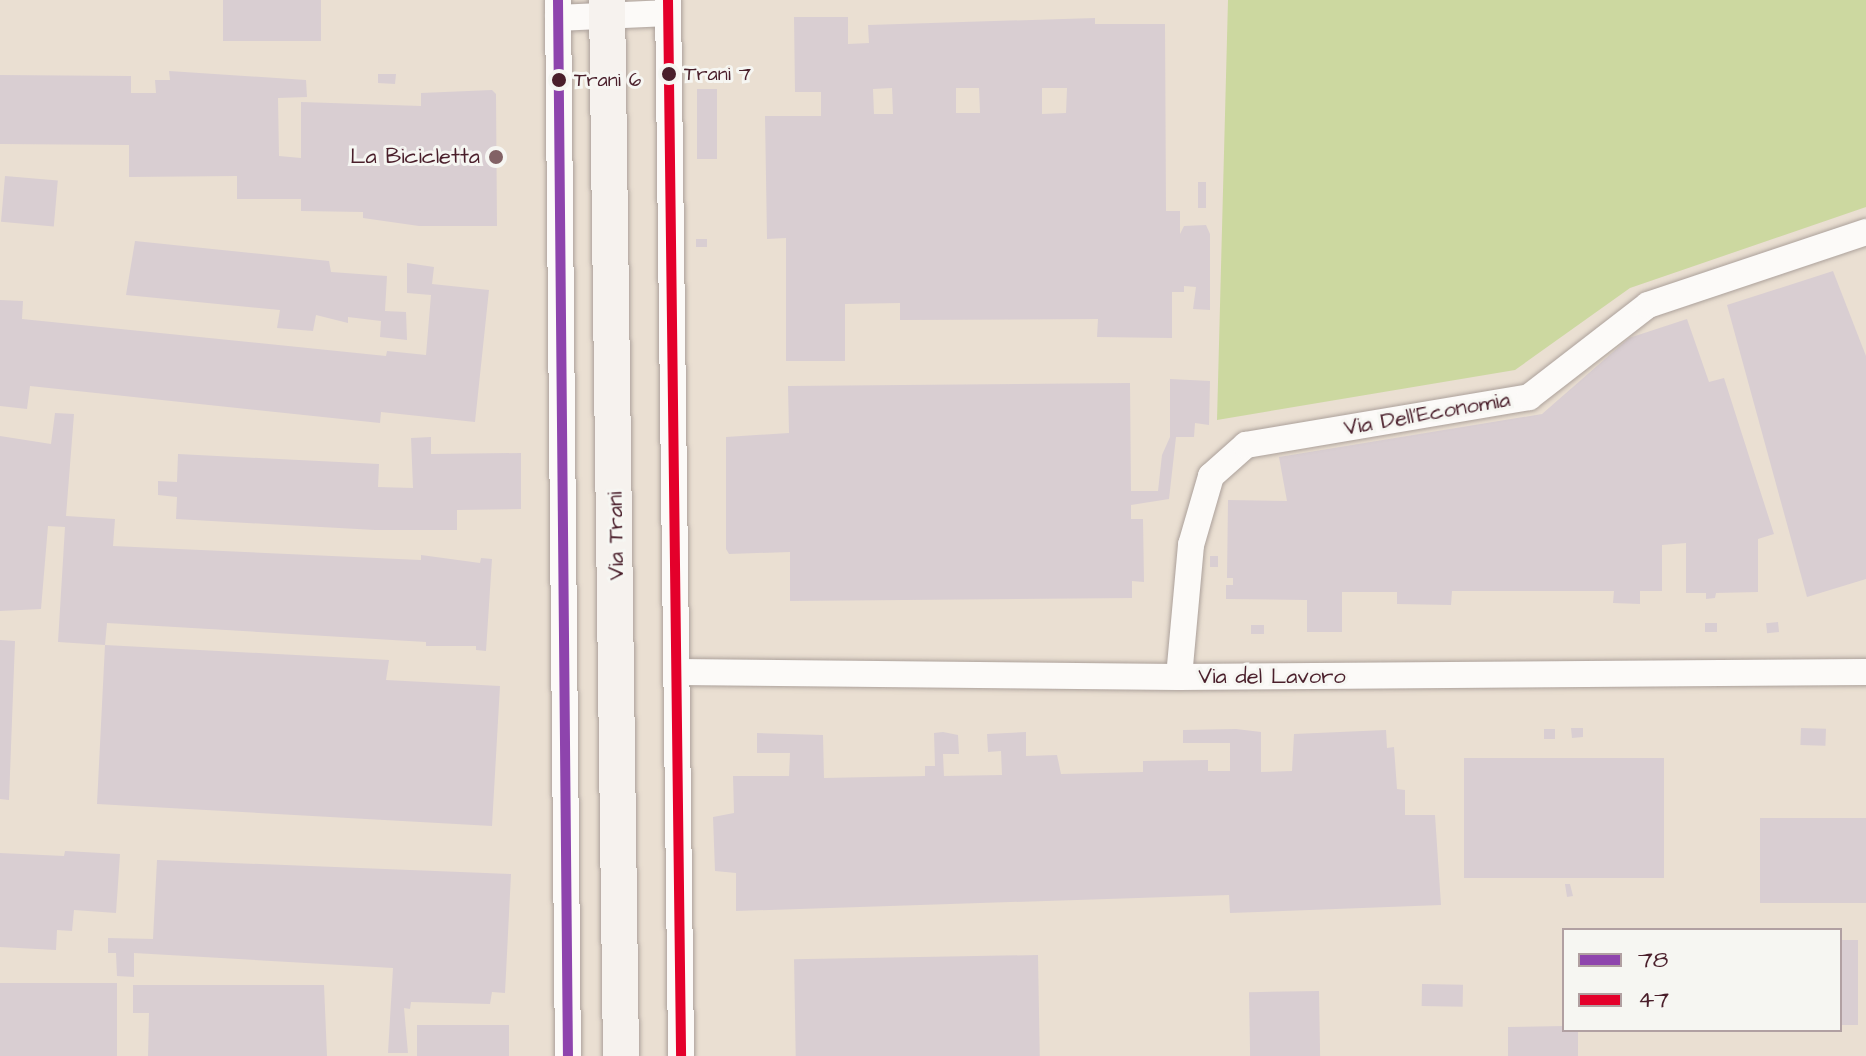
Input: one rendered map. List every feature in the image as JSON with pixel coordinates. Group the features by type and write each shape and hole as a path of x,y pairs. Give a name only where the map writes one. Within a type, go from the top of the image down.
{"main road":[{"name":"Via Trani","path":"607,8 621,1056"}],"street":[{"path":"568,1056 558,9 668,7 679,672 681,1056"},
{"name":"Via Dell'Economia","path":"1179,677 1191,545 1211,476 1246,445 1529,397 1648,305 1866,232"},
{"name":"Via del Lavoro","path":"679,672 1179,677 1866,672"}],"green space":[{"path":"1228,0 1866,0 1866,207 1630,288 1515,370 1217,420"}],"building":[{"path":"223,0 321,0 321,41 223,41"},
{"path":"794,17 848,17 848,44 869,43 868,25 1095,18 1095,24 1165,24 1166,211 1180,211 1180,234 1184,226 1206,225 1210,234 1210,310 1193,309 1196,287 1184,286 1184,292 1172,292 1172,338 1097,337 1098,319 900,320 900,303 845,304 845,361 786,361 786,238 767,239 765,116 821,116 821,92 795,92","holes":["892,88 893,114 874,114 873,89","956,88 979,88 980,113 956,113","1042,88 1067,88 1066,113 1042,114"]},
{"path":"169,71 306,80 307,97 278,98 279,156 301,158 301,102 421,106 421,93 492,90 496,94 497,226 419,226 363,218 363,212 301,211 301,199 237,199 237,176 129,177 129,145 0,144 0,75 131,76 131,93 156,93 155,80 170,80"},
{"path":"378,74 396,74 395,84 378,83"},
{"path":"697,89 717,89 717,159 697,159"},
{"path":"5,176 58,181 54,226 1,222"},
{"path":"1198,182 1206,182 1206,208 1198,208"},
{"path":"696,239 707,239 707,247 696,247"},
{"path":"135,241 329,261 331,272 387,276 385,311 406,312 407,340 380,337 381,321 348,317 348,323 316,315 313,331 277,328 280,310 126,295"},
{"path":"407,263 434,267 432,284 489,290 475,422 381,412 380,423 30,386 27,409 0,406 0,300 23,301 22,319 386,356 387,351 426,355 431,295 407,293"},
{"path":"1833,271 1866,356 1866,579 1807,597 1727,305"},
{"path":"1687,319 1709,382 1724,378 1774,534 1758,539 1758,592 1716,593 1715,598 1706,599 1706,593 1686,593 1686,543 1662,545 1662,591 1640,591 1640,604 1613,603 1614,591 1452,591 1451,605 1397,604 1397,592 1342,592 1342,632 1307,632 1307,600 1226,599 1226,585 1233,585 1233,578 1227,578 1228,500 1287,501 1279,457 1542,414 1629,338"},
{"path":"1170,379 1210,381 1209,425 1195,423 1194,437 1176,437 1169,499 1131,505 1131,519 1143,519 1144,582 1132,581 1132,598 790,601 790,552 729,554 726,549 726,437 789,433 788,386 1130,383 1131,491 1158,491 1162,455 1170,437"},
{"path":"55,413 74,414 66,516 115,519 113,546 421,560 421,555 480,563 481,558 492,559 486,651 476,650 476,646 426,646 426,642 107,623 105,645 58,642 65,527 48,526 41,609 0,611 0,436 51,444"},
{"path":"431,437 431,454 521,453 521,509 457,510 457,530 375,530 176,519 177,497 158,495 158,481 177,482 178,454 379,464 378,487 413,488 411,438"},
{"path":"1210,556 1218,556 1218,567 1210,567"},
{"path":"1778,622 1779,632 1767,633 1766,623"},
{"path":"1705,623 1717,623 1717,632 1705,632"},
{"path":"1251,625 1264,625 1264,634 1251,634"},
{"path":"0,640 15,641 9,800 0,799"},
{"path":"105,645 389,660 386,680 500,686 492,826 97,804"},
{"path":"1571,728 1583,728 1583,737 1572,738"},
{"path":"1801,728 1826,729 1825,746 1800,745"},
{"path":"1544,729 1555,729 1555,739 1544,739"},
{"path":"1183,730 1261,732 1261,772 1292,771 1294,734 1386,730 1387,748 1394,747 1397,789 1405,790 1405,815 1435,815 1441,905 1230,913 1229,895 736,911 736,873 715,871 713,817 734,813 733,776 789,776 790,753 757,753 757,733 823,735 824,778 925,776 925,766 935,766 934,733 943,732 958,735 959,754 943,754 944,776 1002,775 1001,751 988,752 987,734 1026,732 1026,756 1057,755 1061,774 1143,772 1143,761 1208,760 1208,771 1230,771 1230,743 1183,743"},
{"path":"1464,758 1664,758 1664,878 1464,878"},
{"path":"1760,818 1866,818 1866,903 1760,903"},
{"path":"65,851 120,854 116,913 74,910 72,931 57,930 56,950 0,947 0,853 64,856"},
{"path":"157,860 511,874 505,993 492,992 490,1004 411,1002 410,1009 404,1008 408,1053 388,1053 393,968 134,953 134,977 117,976 116,953 108,953 108,938 153,939"},
{"path":"1565,884 1570,884 1573,896 1567,897"},
{"path":"1842,940 1858,940 1858,1025 1842,1025"},
{"path":"1038,955 1040,1056 796,1056 794,959"},
{"path":"0,983 117,983 117,1056 0,1056"},
{"path":"1422,984 1463,985 1463,1007 1422,1006"},
{"path":"133,985 324,985 327,1056 148,1056 149,1013 133,1013"},
{"path":"1319,991 1320,1056 1250,1056 1249,992"},
{"path":"417,1025 509,1025 509,1056 417,1056"},
{"path":"1562,1026 1562,1032 1578,1032 1578,1056 1508,1056 1508,1027"}],"transit line":[{"name":"78","path":"558,0 568,1056"},
{"name":"47","path":"668,0 681,1056"}],"place":[{"name":"Trani 7","path":"669,74"},
{"name":"Trani 6","path":"559,80"},
{"name":"La Bicicletta","path":"496,157"}]}
